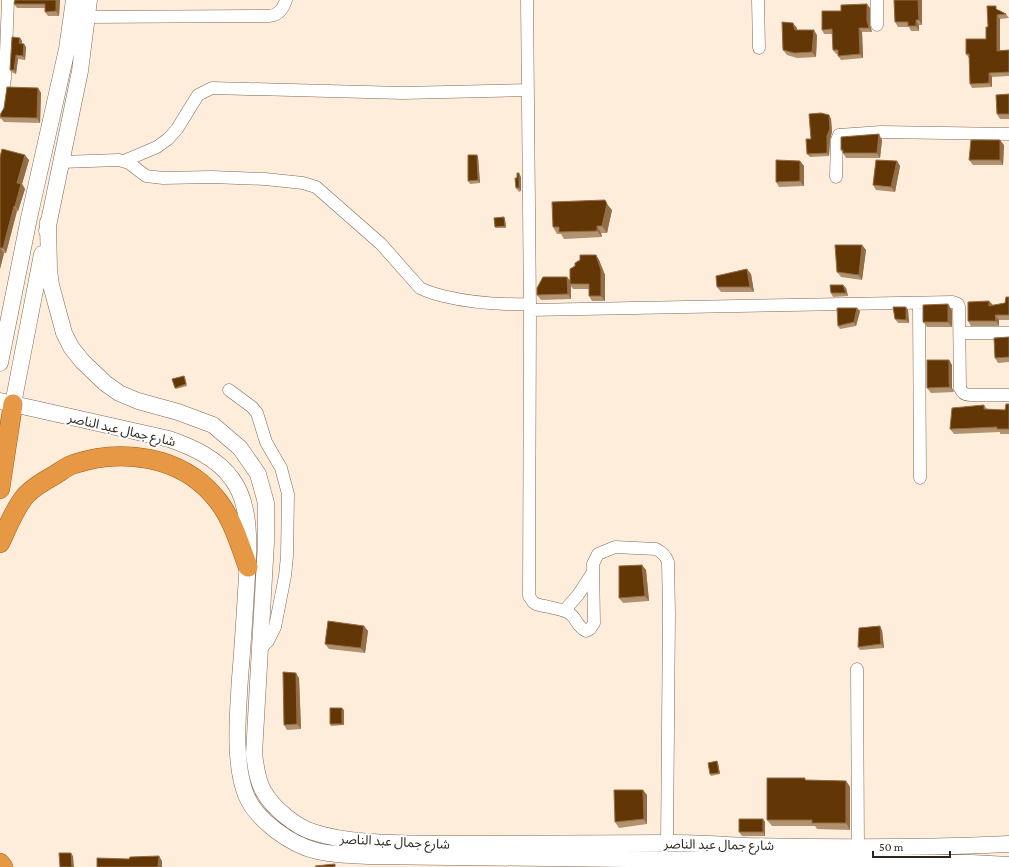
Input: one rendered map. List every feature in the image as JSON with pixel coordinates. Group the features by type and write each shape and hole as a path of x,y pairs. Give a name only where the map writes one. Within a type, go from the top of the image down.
{"highway":[{"path":"0,489 6,402"},
{"path":"0,543 16,510 27,495 41,483 73,464 106,456 128,455 150,458 168,463 201,483 215,496 236,533 248,567"},
{"path":"0,863 3,867"}],"main road":[{"path":"0,363 29,218 67,49 74,0"},
{"path":"6,402 48,222 80,71 89,0"},
{"name":"شارع جمال عبد الناصر","path":"48,222 50,285 64,333 82,360 105,383 119,393 138,401 197,418 213,425 240,448 258,474 266,504 266,542 254,754 256,772 264,792 274,805 290,820 311,832 418,856 541,844 667,843 746,846 858,847 1009,844"},
{"name":"شارع جمال عبد الناصر","path":"6,402 169,439 204,454 220,466 232,479 246,510 247,523 248,567 238,718 238,751 241,779 246,796 257,813 275,830 298,844 317,851 368,856 972,863 1009,865"}],"street":[{"path":"0,112 8,0"},
{"path":"88,17 269,16 279,13 286,0"},
{"path":"527,0 530,307 529,596 530,599 536,604 571,614 578,625 586,631 592,626 594,619 593,572 594,561 598,554 609,548 615,547 656,549 664,554 668,562 669,613 667,843"},
{"path":"758,0 759,48"},
{"path":"876,25 877,0"},
{"path":"124,161 157,147 168,139 177,129 198,94 212,88 403,93 528,90"},
{"path":"836,177 837,140 839,135 881,132 1009,134"},
{"path":"61,162 114,160 124,161 146,176 152,177 230,178 303,183 316,187 381,244 420,288 427,292 459,300 497,305 530,307 919,302 956,303 958,307 960,333 960,388 962,392 965,395 970,396 1009,395"},
{"path":"919,302 920,478"},
{"path":"960,333 1009,333"},
{"path":"229,390 252,407 257,413 266,442 281,468 288,494 288,556 285,576 275,627 268,641 260,649"},
{"path":"564,611 578,595 593,572"},
{"path":"857,669 858,847"}],"building":[{"path":"15,0 56,0 56,11 45,12 45,4 14,4"},
{"path":"894,0 918,0 919,20 916,20 916,26 908,26 908,22 895,22"},
{"path":"867,4 867,21 869,28 859,28 860,54 838,56 838,50 833,50 832,29 822,30 822,11 841,11 841,5"},
{"path":"987,6 996,6 996,9 1006,14 997,15 997,51 1009,50 1009,72 989,73 989,83 970,84 969,54 966,54 966,39 986,39 986,27 988,27"},
{"path":"782,22 793,23 795,30 814,30 812,52 794,53 783,50"},
{"path":"12,37 20,38 19,43 24,44 23,56 16,55 14,70 10,70"},
{"path":"7,87 38,88 37,118 0,117 4,108"},
{"path":"1009,94 1009,114 997,114 996,95"},
{"path":"821,113 829,115 830,129 827,136 827,153 807,154 806,139 811,139 809,114"},
{"path":"879,134 877,153 843,153 843,150 841,150 841,137"},
{"path":"971,140 1000,140 1000,160 969,160"},
{"path":"2,149 25,155 17,183 21,184 3,248 0,248 0,157"},
{"path":"468,155 477,155 478,180 468,181"},
{"path":"776,160 800,161 800,181 776,182"},
{"path":"876,160 897,161 891,187 873,185"},
{"path":"517,173 519,173 519,188 516,188 515,178 517,178"},
{"path":"605,200 607,204 602,226 597,226 597,231 559,232 559,227 553,227 552,202"},
{"path":"504,217 505,226 495,227 494,218"},
{"path":"835,245 862,245 859,275 837,272"},
{"path":"580,255 596,255 601,270 601,296 589,296 589,284 570,284 570,269 580,260"},
{"path":"747,269 750,287 717,287 716,276"},
{"path":"543,277 567,277 568,294 537,295 537,288"},
{"path":"830,285 843,285 846,293 831,293"},
{"path":"1006,297 1009,297 1009,315 995,315 996,321 968,321 968,302 989,301 989,306 1005,303"},
{"path":"948,304 948,322 923,322 923,305"},
{"path":"893,307 906,307 906,320 895,319"},
{"path":"837,308 857,308 854,322 838,326"},
{"path":"1009,337 1009,357 995,358 994,338"},
{"path":"927,360 949,360 950,387 927,388"},
{"path":"184,376 186,384 175,388 172,379"},
{"path":"1006,404 1009,404 1009,429 997,429 997,427 950,429 952,408 984,405 984,409 1005,410"},
{"path":"642,565 645,596 619,598 619,566"},
{"path":"328,621 364,626 361,648 325,644"},
{"path":"880,626 881,644 858,647 859,628"},
{"path":"283,672 296,673 297,724 284,725"},
{"path":"330,708 342,708 342,724 330,724"},
{"path":"717,761 719,773 710,774 708,763"},
{"path":"767,778 805,778 805,780 846,781 846,823 812,823 812,820 767,820"},
{"path":"614,790 643,790 644,819 615,822"},
{"path":"739,819 763,819 763,832 739,832"},
{"path":"59,853 71,853 72,867 60,867"},
{"path":"159,856 158,867 97,867 97,858 129,859 130,857"},
{"path":"335,864 335,867 315,866"}]}
